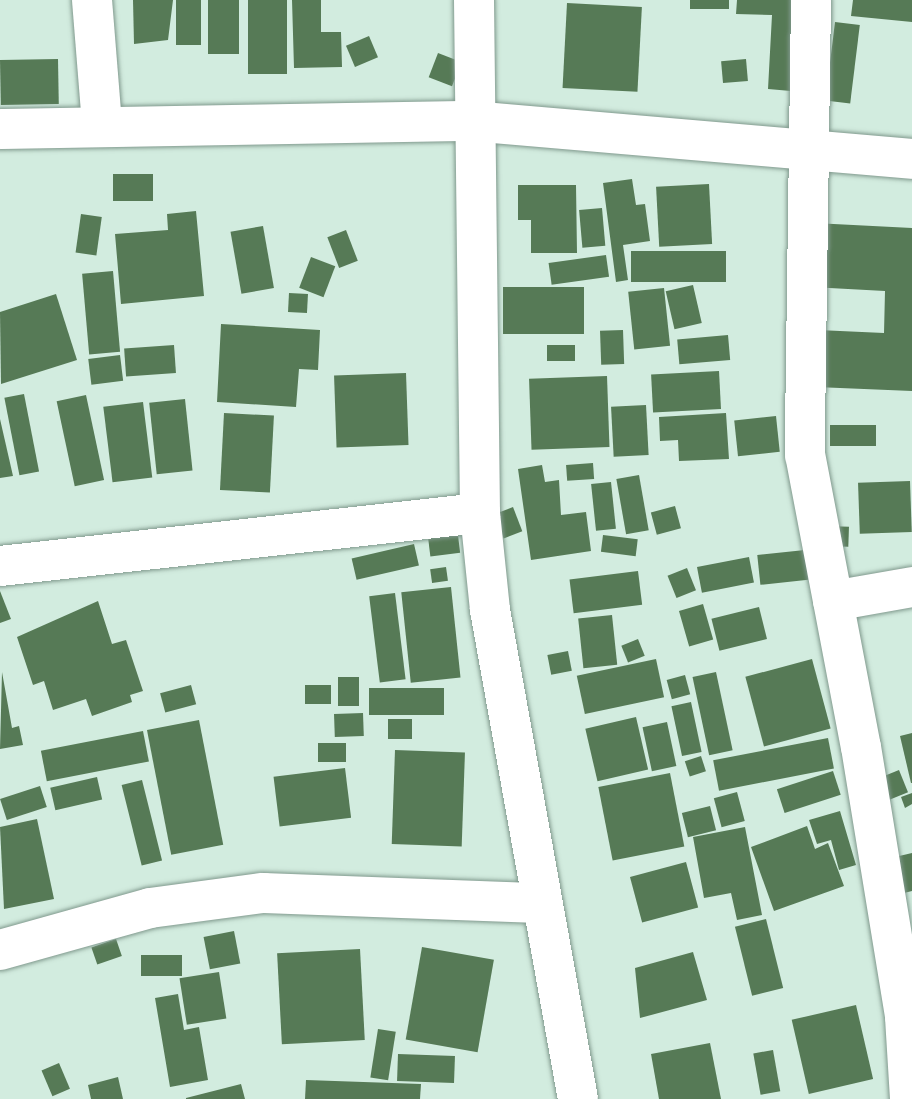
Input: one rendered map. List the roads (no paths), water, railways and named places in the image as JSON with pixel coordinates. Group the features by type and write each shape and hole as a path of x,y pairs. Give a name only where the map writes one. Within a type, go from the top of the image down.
{"street":[{"path":"92,0 102,124"},
{"path":"474,0 470,121 480,513 540,903 578,1099"},
{"path":"811,0 804,146 805,454 905,1017 910,1099"},
{"path":"0,129 102,124 470,121 804,146 912,159"},
{"path":"0,566 480,513"},
{"path":"833,601 912,587"},
{"path":"0,950 150,908 263,893 540,903"}]}
